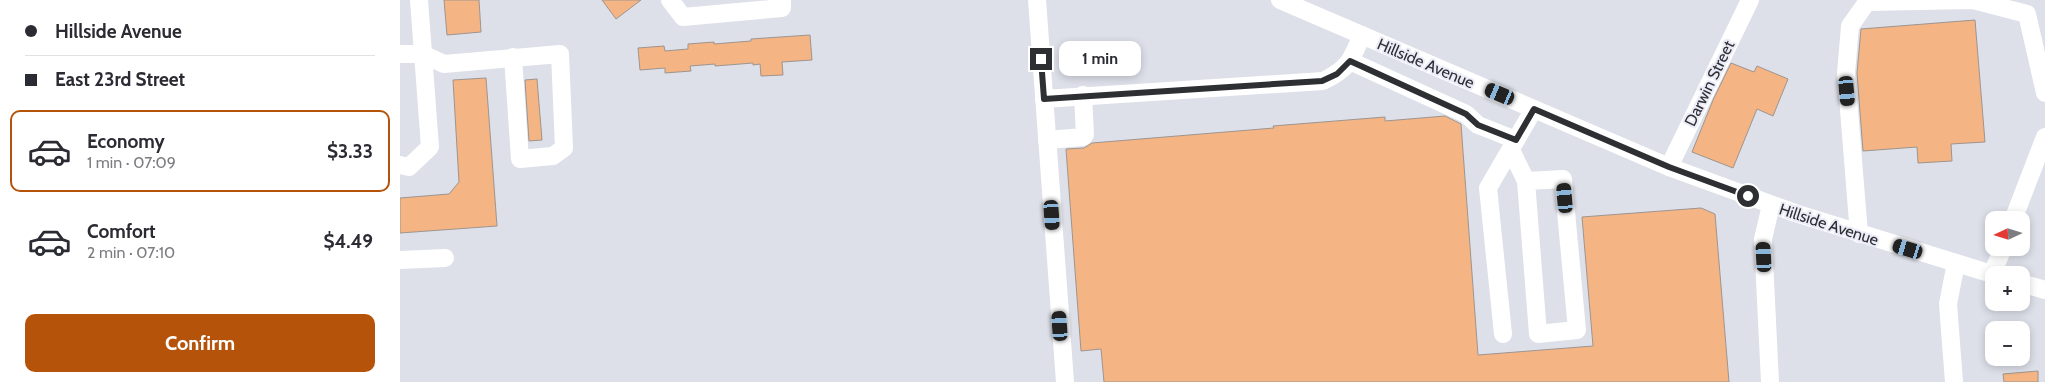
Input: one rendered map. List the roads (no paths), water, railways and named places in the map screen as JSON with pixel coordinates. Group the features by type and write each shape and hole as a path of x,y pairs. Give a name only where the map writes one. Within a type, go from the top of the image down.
{"street":[{"path":"400,165 409,167 430,147 419,0"},
{"path":"670,0 682,16 782,8 782,0"},
{"path":"1037,0 1064,382"},
{"name":"Hillside Avenue","path":"1280,0 1669,167 1771,205 1985,272"},
{"name":"Darwin Street","path":"1669,167 1750,0"},
{"path":"1859,234 1846,73 1850,26 1867,1 1973,0 2027,14 2045,93"},
{"path":"1044,99 1322,81 1337,74 1350,61 1362,35"},
{"path":"400,54 422,54 444,64 513,57 560,54 564,148 553,156 520,159 513,57"},
{"path":"1350,61 1466,114 1478,125 1513,145 1526,181 1538,334 1577,330 1563,179 1526,181"},
{"path":"1047,140 1083,137 1085,135 1083,95"},
{"path":"1503,334 1488,188 1534,109"},
{"path":"2016,211 2045,137"},
{"path":"1770,382 1763,239 1771,205"},
{"path":"400,260 445,258"},
{"path":"1954,382 1948,304 1956,263"},
{"path":"2030,286 2045,290"}]}
